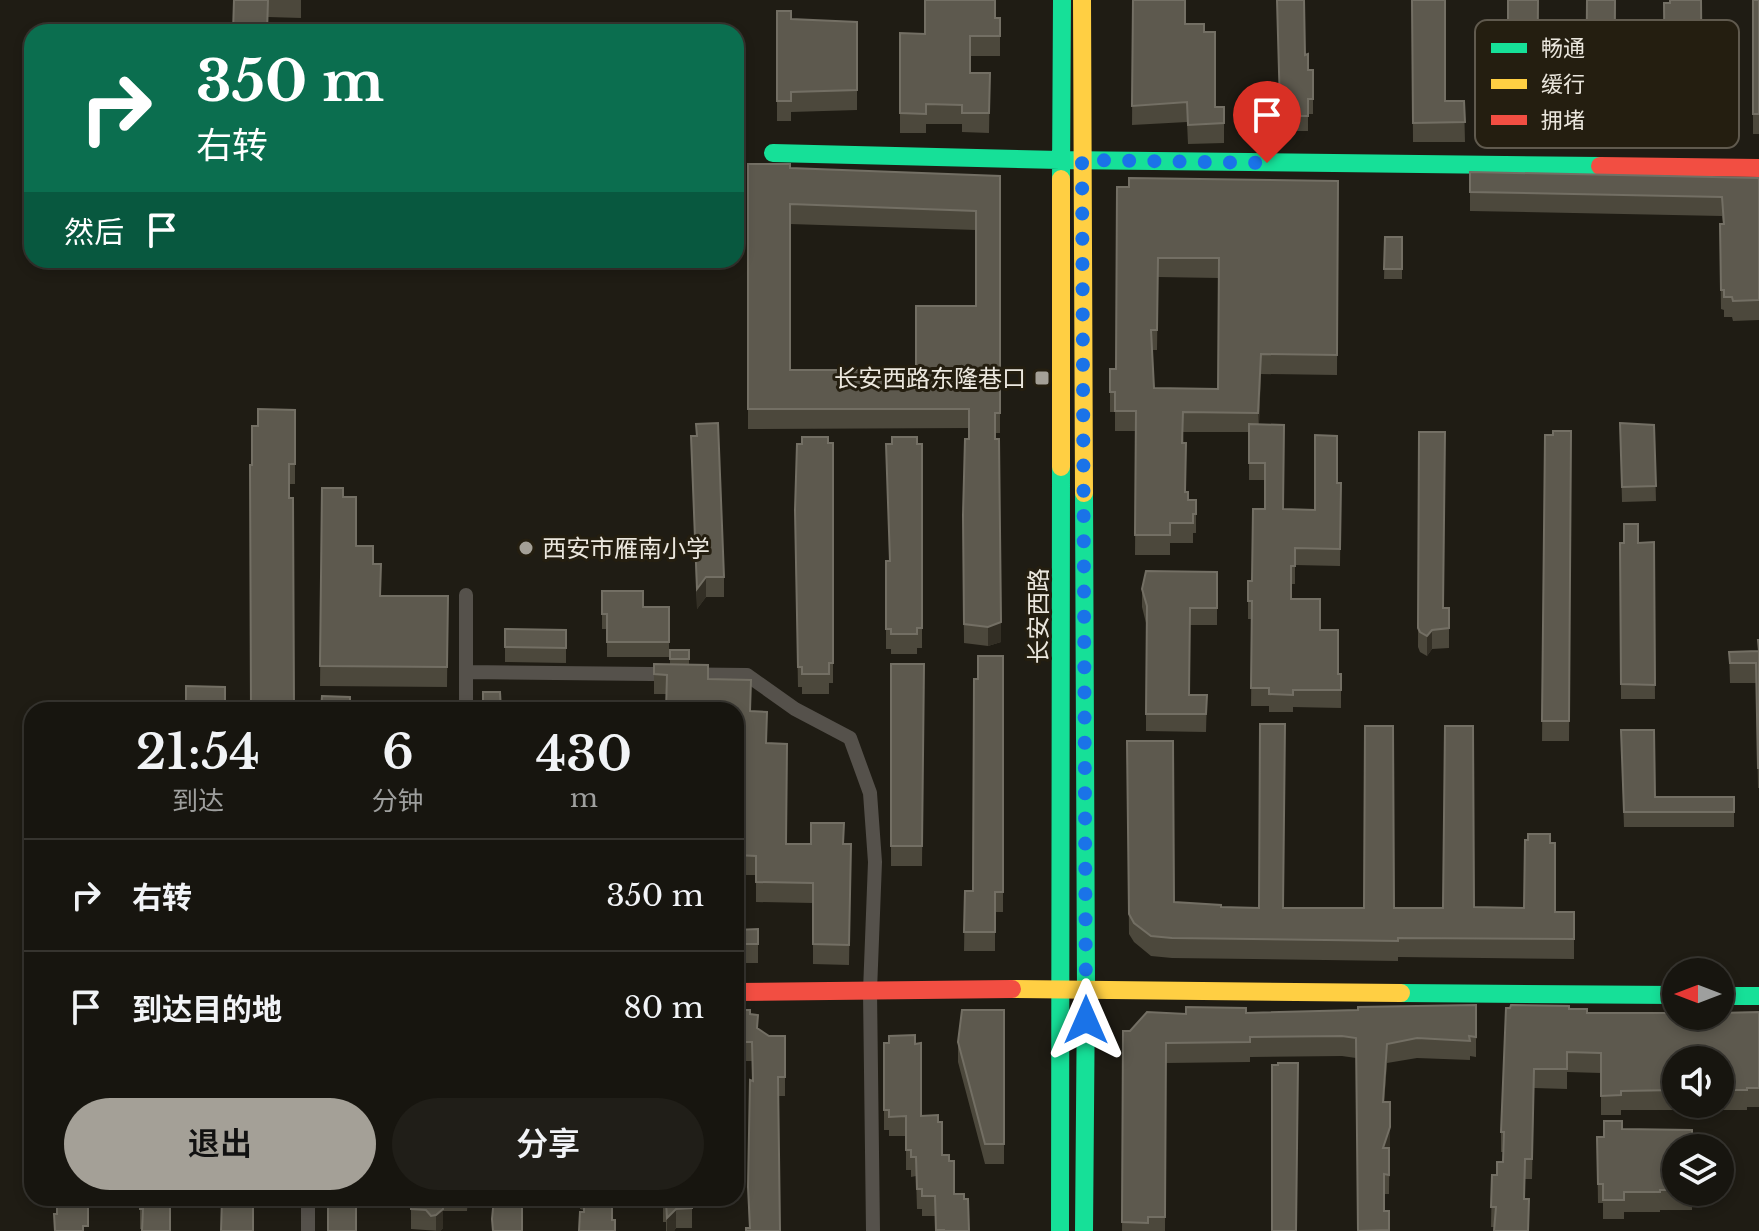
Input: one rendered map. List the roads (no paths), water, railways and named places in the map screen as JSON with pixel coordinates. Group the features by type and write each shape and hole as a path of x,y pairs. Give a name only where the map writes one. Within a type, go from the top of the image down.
{"main road":[{"name":"长安西路","path":"1060,1231 1063,988 1062,0"},
{"name":"长安西路","path":"1082,0 1084,1231"},
{"path":"773,153 1060,160 1759,168"},
{"path":"744,992 1063,988 1662,995"},
{"path":"1734,996 1759,996"}],"street":[{"path":"466,595 466,702"},
{"path":"466,672 747,675 795,709 850,738 870,793 875,862 870,991 873,1231"},
{"path":"308,1206 308,1231"}],"place":[{"name":"长安西路东隆巷口","path":"1042,378"},
{"name":"西安市雁南小学","path":"526,548"}]}
